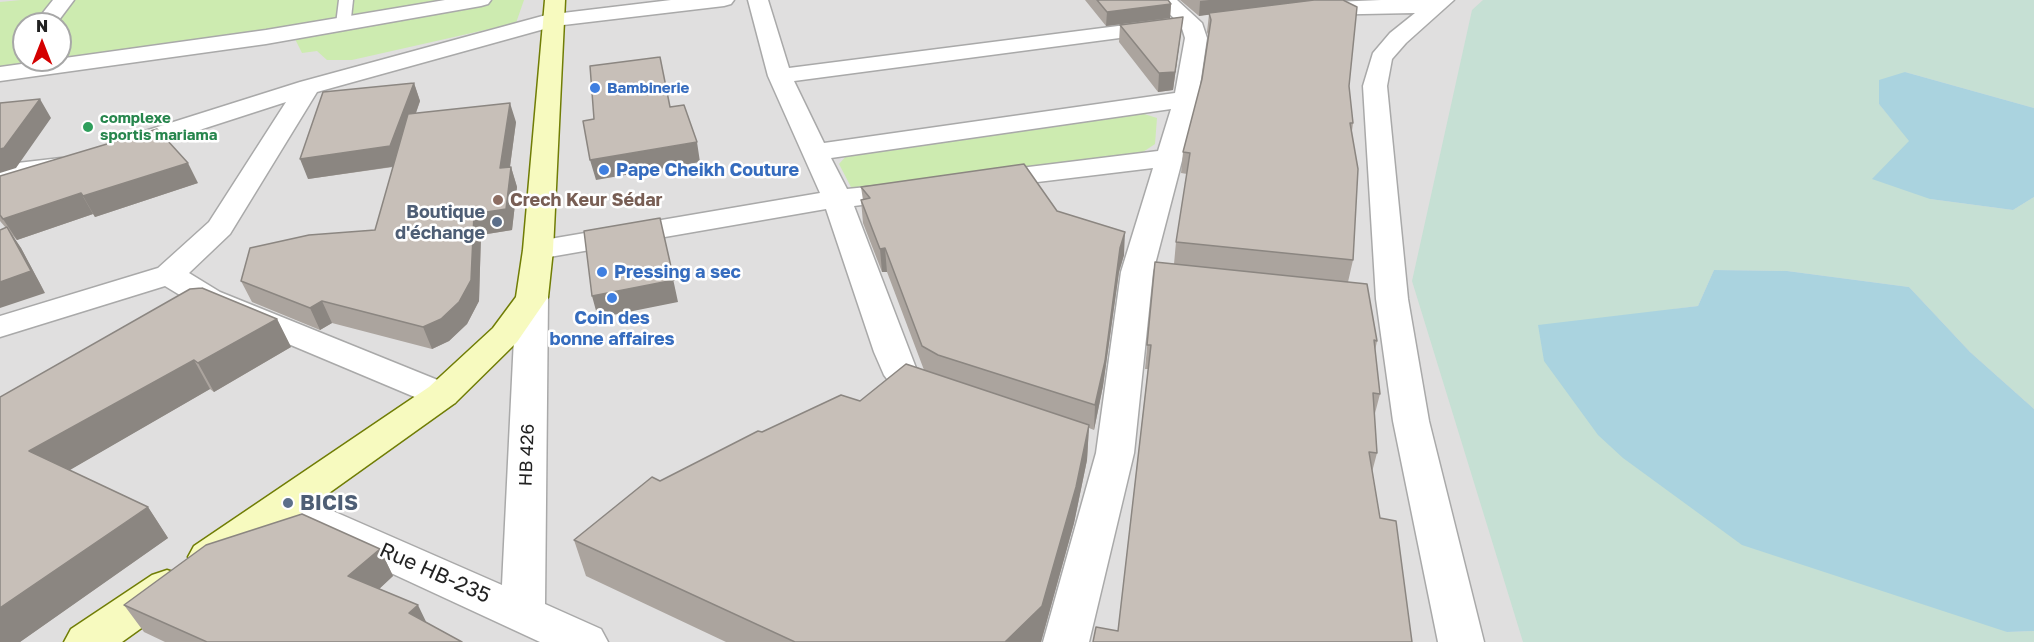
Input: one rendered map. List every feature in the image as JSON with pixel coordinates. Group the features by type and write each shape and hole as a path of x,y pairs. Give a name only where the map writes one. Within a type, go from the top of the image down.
{"street":[{"path":"54,12 64,0"},
{"path":"2,73 266,37 481,0"},
{"path":"0,184 555,10 724,0"},
{"path":"758,0 780,76 837,199 902,375 926,390 959,401"},
{"path":"1165,0 1202,22"},
{"path":"1290,12 1345,7 1439,4"},
{"path":"1439,4 1398,38 1381,58 1375,86 1392,299 1411,421 1461,642"},
{"path":"87,642 442,395 505,335 532,297 538,250 555,10"},
{"path":"780,76 1202,22"},
{"path":"1066,642 1137,273 1186,99 1196,38 1202,22"},
{"path":"0,327 169,275 220,228 308,87"},
{"path":"815,152 1186,99"},
{"path":"967,183 1169,158"},
{"path":"0,173 81,160"},
{"path":"538,250 837,199 932,188"},
{"path":"1137,273 1171,276"},
{"path":"169,275 209,298 442,395"},
{"path":"1360,296 1392,299"},
{"name":"HB 426","path":"522,612 532,297"},
{"path":"179,316 209,298"},
{"name":"Rue HB-235","path":"283,506 585,642"}],"lane":[{"path":"344,24 346,0"}],"shaded area":[{"path":"0,0 2034,0 2034,642 0,642"}],"green space":[{"path":"21,0 440,0 216,41 72,60 72,12 12,12 12,68 0,70 0,2"},
{"path":"489,0 524,0 516,23 352,60 327,60 317,51 302,53 293,35"},
{"path":"1483,0 2034,0 2034,108 1905,72 1879,104 1909,140 1930,199 2013,210 2034,197 2034,409 1970,352 1909,287 1787,271 1714,270 1698,306 1674,309 2007,632 2034,631 2034,642 1523,642 1412,281 1472,10"},
{"path":"1141,113 1157,118 1155,144 1140,154 866,192 852,189 839,164 848,154"}],"water":[{"path":"1905,72 2034,108 2034,197 2013,210 1930,199 1872,179 1909,141 1879,104 1879,80"},
{"path":"1714,270 1787,271 1909,287 1970,352 2034,409 2034,631 2007,632 1742,545 1623,458 1598,435 1544,361 1538,325 1698,306"}],"building":[{"path":"1097,0 1168,0 1171,4 1107,12"},
{"path":"1314,0 1343,0 1357,7 1349,86 1353,123 1350,123 1358,169 1353,260 1176,242 1190,153 1183,152 1202,79 1211,20 1209,13"},
{"path":"1183,17 1175,72 1159,73 1120,25"},
{"path":"660,57 670,107 684,105 697,142 590,160 583,121 594,119 590,66"},
{"path":"414,83 390,146 300,159 323,92"},
{"path":"40,99 4,148 0,149 0,103"},
{"path":"510,103 500,168 511,167 506,209 474,214 471,280 459,302 441,319 423,327 322,301 310,308 241,281 250,248 309,235 375,230 408,114"},
{"path":"157,129 188,163 83,196 81,193 3,219 0,215 0,176"},
{"path":"1024,164 1057,211 1125,232 1120,248 1105,361 1095,405 938,355 922,346 885,248 880,249 861,200 870,198 861,187"},
{"path":"660,218 674,280 592,296 584,231"},
{"path":"7,227 31,271 0,282 0,230"},
{"path":"1155,262 1367,284 1377,341 1374,340 1380,394 1373,393 1377,453 1369,452 1380,518 1396,521 1412,642 1093,642 1096,627 1118,631 1151,345 1147,345"},
{"path":"202,288 277,319 198,363 194,360 29,451 148,507 0,608 0,397 190,289"},
{"path":"906,364 1089,425 1076,487 1042,606 1005,642 795,642 574,540 652,477 660,481 758,431 762,432 841,395 860,401"},
{"path":"302,514 380,549 348,576 418,605 409,613 462,642 207,642 124,605 206,545"}],"place":[{"name":"Bambinerie","path":"595,88"},
{"name":"complexe sportis mariama","path":"88,127"},
{"name":"Pape Cheikh Couture","path":"604,170"},
{"name":"Crech Keur Sédar","path":"498,200"},
{"name":"Boutique d'échange","path":"497,222"},
{"name":"Pressing a sec","path":"602,272"},
{"name":"Coin des bonne affaires","path":"612,298"},
{"name":"BICIS","path":"288,503"}]}
